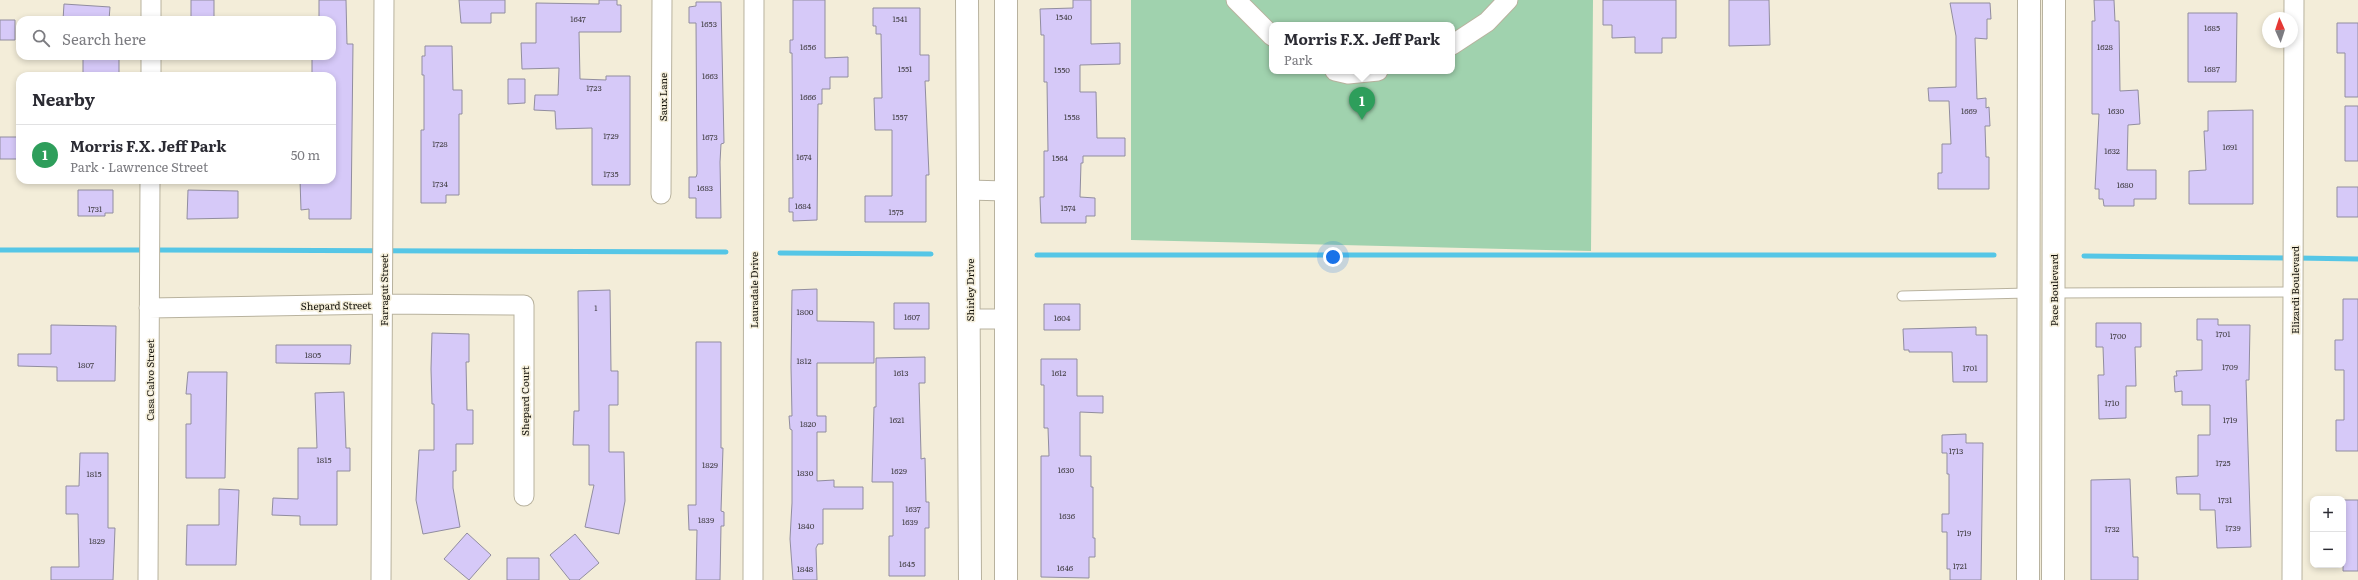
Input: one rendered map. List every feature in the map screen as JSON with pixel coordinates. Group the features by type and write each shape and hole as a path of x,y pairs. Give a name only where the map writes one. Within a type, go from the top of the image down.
{"street":[{"path":"151,0 151,16"},
{"name":"Farragut Street","path":"381,580 384,0"},
{"name":"Saux Lane","path":"661,194 662,0"},
{"name":"Lauradale Drive","path":"753,580 754,0"},
{"name":"Shirley Drive","path":"967,0 970,580"},
{"path":"1006,0 1006,580"},
{"path":"1236,0 1269,33"},
{"path":"1455,43 1487,22 1508,0"},
{"path":"2029,0 2028,570 2053,571"},
{"name":"Pace Boulevard","path":"2053,571 2052,293 2054,0"},
{"name":"Elizardi Boulevard","path":"2292,580 2294,0"},
{"path":"151,60 151,72"},
{"name":"Casa Calvo Street","path":"148,580 150,184"},
{"path":"968,190 1006,191"},
{"path":"2028,293 2052,293"},
{"name":"Shepard Street","path":"149,308 383,304 524,305"},
{"name":"Shepard Court","path":"524,305 524,496"},
{"path":"969,319 1006,319"}],"lane":[{"path":"2052,293 2294,286"},
{"path":"1902,296 2028,293"}],"green space":[{"path":"1131,0 1593,0 1591,251 1131,240"}],"building":[{"path":"191,0 214,0 214,16 191,16"},
{"path":"319,0 346,0 347,44 353,44 351,219 309,219 309,209 301,210 300,184 336,184 336,72 312,72 312,60 336,60 336,16 319,16"},
{"path":"459,0 505,0 505,13 491,13 491,23 461,23"},
{"path":"599,0 617,0 617,5 621,5 621,32 579,32 580,79 606,80 606,76 630,76 630,185 592,185 592,128 556,129 555,111 534,110 535,95 558,95 559,68 522,69 521,43 536,43 536,3 599,4"},
{"path":"793,0 825,0 825,58 848,57 848,77 830,77 830,89 822,89 822,104 818,104 817,220 793,221 793,212 789,212 789,198 793,198 792,53 790,53 790,40 793,40"},
{"path":"1073,0 1091,0 1091,44 1120,43 1120,64 1080,65 1080,92 1096,92 1097,138 1125,138 1125,156 1083,156 1083,163 1081,163 1080,197 1095,198 1095,216 1086,216 1086,223 1041,223 1040,197 1044,197 1044,151 1048,151 1047,82 1044,82 1044,35 1041,35 1040,9 1073,8"},
{"path":"1603,0 1676,0 1676,38 1662,38 1662,53 1635,53 1635,37 1612,38 1612,25 1603,25"},
{"path":"1729,0 1769,0 1770,45 1729,46"},
{"path":"2094,0 2114,0 2115,21 2119,21 2120,91 2138,90 2140,124 2128,125 2127,170 2156,170 2156,199 2134,199 2134,206 2104,206 2103,199 2099,199 2099,189 2095,189 2099,114 2092,114 2092,21 2095,21"},
{"path":"696,2 721,2 724,143 721,144 720,162 721,218 696,218 696,198 689,198 689,177 696,177 697,174 696,23 689,23 689,7 696,6"},
{"path":"1950,3 1990,3 1991,19 1987,19 1987,39 1975,38 1977,99 1986,98 1986,108 1989,107 1990,126 1985,126 1986,157 1989,157 1989,189 1938,189 1938,173 1942,173 1942,144 1951,144 1949,101 1929,101 1928,88 1956,87 1956,36"},
{"path":"64,4 110,7 109,16 63,16"},
{"path":"873,8 920,8 920,55 929,55 929,81 925,81 929,175 926,175 926,222 865,222 865,196 892,196 892,130 875,130 874,98 882,98 881,34 876,34 876,26 873,26"},
{"path":"2188,13 2237,13 2236,82 2188,82"},
{"path":"0,20 15,20 15,40 0,40"},
{"path":"2337,23 2358,23 2358,97 2345,97 2345,53 2337,53"},
{"path":"425,46 452,46 453,90 462,90 462,114 459,114 459,195 446,195 446,203 421,203 421,130 424,130 424,75 422,75 422,56 425,56"},
{"path":"83,60 119,60 119,72 83,72"},
{"path":"508,79 525,79 525,103 508,104"},
{"path":"2345,106 2358,106 2358,161 2345,161"},
{"path":"2253,110 2253,204 2189,204 2189,171 2206,170 2204,131 2208,131 2208,111"},
{"path":"0,137 16,137 16,159 0,159"},
{"path":"2337,187 2358,187 2358,217 2337,217"},
{"path":"78,190 113,190 113,213 105,213 105,216 78,216"},
{"path":"188,190 238,191 238,218 187,219"},
{"path":"817,289 817,321 874,322 874,363 817,363 817,416 826,416 826,432 817,432 817,481 834,480 834,487 863,487 863,509 823,509 823,544 818,544 816,548 817,580 793,580 790,539 792,503 792,430 790,429 789,416 792,416 792,290"},
{"path":"610,290 611,371 618,371 618,405 609,405 609,452 624,452 625,501 619,534 585,527 594,485 589,485 589,445 573,445 574,411 579,411 578,291"},
{"path":"2343,299 2358,299 2358,451 2336,451 2336,420 2344,420 2344,370 2335,370 2335,340 2343,340"},
{"path":"894,303 929,303 929,329 894,329"},
{"path":"1044,304 1080,304 1080,330 1044,330"},
{"path":"2197,319 2218,319 2218,325 2250,325 2249,380 2246,380 2251,547 2217,548 2215,510 2200,510 2200,494 2177,494 2176,477 2198,476 2198,435 2210,435 2210,405 2182,405 2182,391 2175,392 2174,376 2177,376 2176,371 2202,370 2202,340 2197,340"},
{"path":"2096,323 2141,323 2141,347 2135,347 2136,386 2126,386 2126,418 2099,419 2098,375 2104,375 2103,347 2096,347"},
{"path":"51,325 116,326 115,381 57,381 57,367 18,366 18,354 51,354"},
{"path":"1976,327 1976,335 1987,335 1987,382 1953,382 1952,352 1909,352 1909,350 1904,350 1903,329"},
{"path":"432,333 469,334 469,362 466,362 467,410 473,410 473,444 456,444 456,471 453,471 453,488 460,527 423,534 416,500 419,450 434,450 434,404 432,404 431,369"},
{"path":"696,342 721,342 721,448 723,448 721,511 724,512 724,526 721,526 720,580 696,580 697,530 689,530 688,505 696,505"},
{"path":"276,345 351,345 350,364 276,363"},
{"path":"925,357 925,383 919,383 921,459 925,458 926,502 929,502 929,528 925,528 925,576 889,576 889,536 893,536 893,482 872,482 874,407 876,407 876,358"},
{"path":"1041,359 1077,359 1077,396 1103,396 1103,413 1080,412 1080,456 1091,456 1091,487 1093,487 1093,538 1095,538 1095,557 1089,557 1089,578 1041,577 1041,456 1049,456 1048,428 1044,428 1044,385 1041,385"},
{"path":"188,372 227,372 225,478 186,478 186,424 191,424 191,394 186,394"},
{"path":"344,392 346,448 350,448 350,471 337,471 337,525 300,525 300,516 272,515 273,498 298,499 298,448 317,448 315,393"},
{"path":"1966,434 1966,443 1983,443 1981,580 1950,580 1950,569 1947,569 1947,532 1942,532 1942,514 1949,514 1949,474 1947,474 1947,453 1942,453 1942,435"},
{"path":"80,453 108,453 108,528 115,528 113,580 51,580 51,567 79,567 78,514 66,514 66,486 79,486"},
{"path":"2130,479 2133,557 2138,557 2138,580 2091,580 2091,480"},
{"path":"219,489 239,490 236,565 186,565 187,525 219,525"},
{"path":"2346,500 2358,500 2358,571 2343,571 2343,568 2346,568"},
{"path":"467,533 491,555 469,580 444,559"},
{"path":"575,534 599,563 579,580 570,580 550,555"},
{"path":"507,558 539,558 539,580 507,580"}],"waterway":[{"path":"0,250 145,250"},
{"path":"153,250 726,252"},
{"path":"780,253 931,254"},
{"path":"1037,255 1994,255"},
{"path":"2084,256 2289,258"},
{"path":"2297,258 2358,259"}],"place":[{"name":"Morris F.X. Jeff Park","path":"1362,120"}]}
